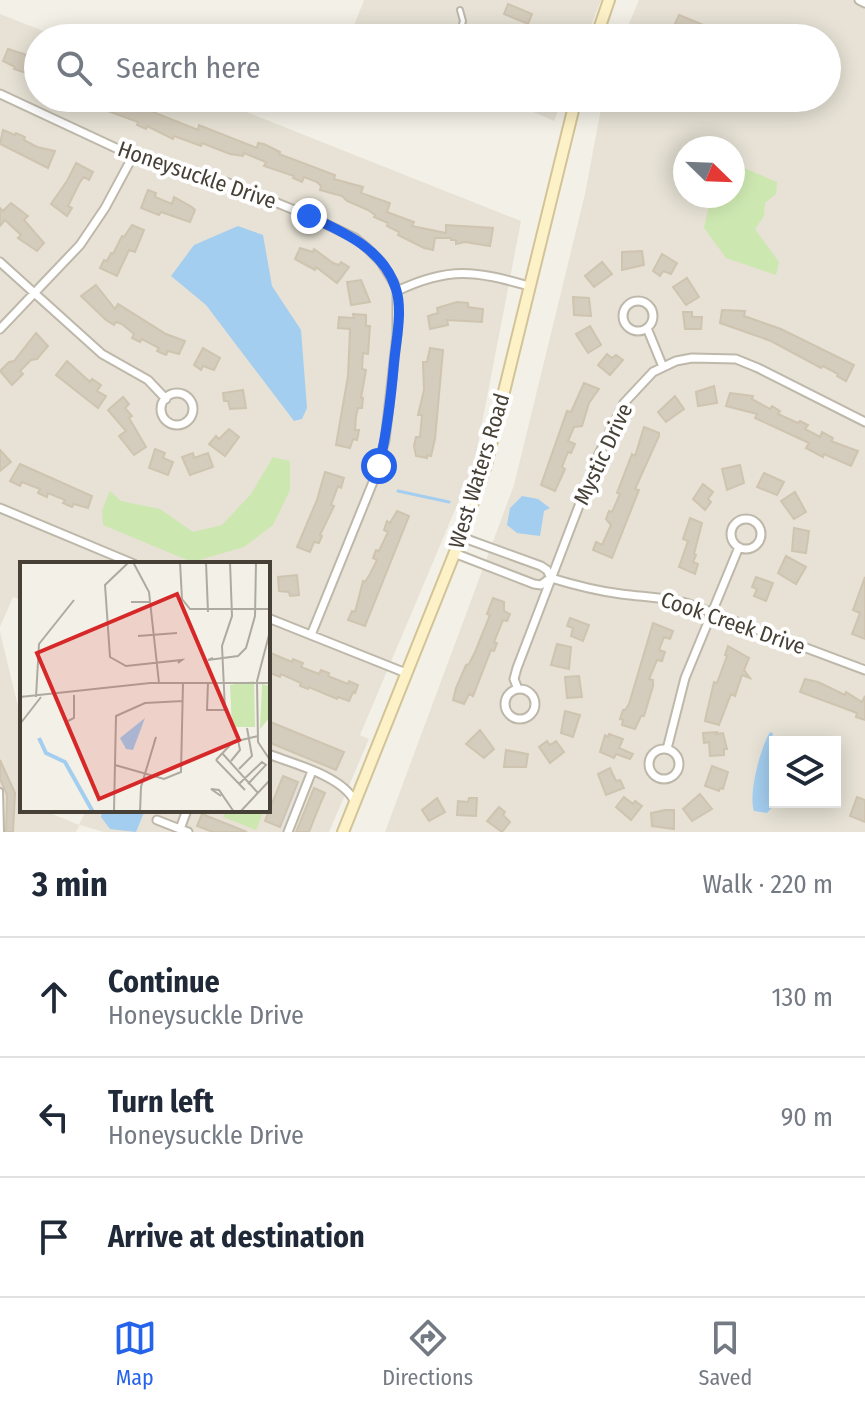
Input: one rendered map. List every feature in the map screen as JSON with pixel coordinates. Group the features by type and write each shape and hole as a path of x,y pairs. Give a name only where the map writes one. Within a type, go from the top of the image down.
{"street":[{"path":"601,24 609,0"},
{"path":"859,0 865,3"},
{"name":"Honeysuckle Drive","path":"0,94 24,105"},
{"name":"Honeysuckle Drive","path":"39,112 133,156 239,187 355,238 381,262 397,291"},
{"name":"West Waters Road","path":"343,832 461,537 486,465 572,112"},
{"path":"0,329 80,245 105,208 133,156"},
{"path":"0,262 102,354 148,380 166,399"},
{"path":"311,635 373,482 385,441 397,334 397,291 462,272 486,274 529,286"},
{"path":"643,301 651,307 654,316 647,328 637,331 628,326 623,317 630,303 643,301"},
{"path":"647,328 663,367"},
{"name":"Mystic Drive","path":"518,689 514,679 517,668 598,456 618,413 636,388 653,372 676,361 692,358 736,359 865,422"},
{"path":"179,394 190,400 193,413 187,422 178,425 168,422 162,412 166,399 179,394"},
{"path":"0,508 129,562"},
{"path":"746,519 755,522 760,531 760,540 753,547 739,547 731,535 734,526 746,519"},
{"name":"Cook Creek Drive","path":"461,537 541,566 551,578 580,587 660,597 710,612 865,670"},
{"path":"667,749 685,678 739,547"},
{"name":"Cook Creek Drive","path":"454,553 534,584 541,585 551,578"},
{"path":"270,619 406,673"},
{"path":"518,689 527,691 534,698 533,712 526,718 516,718 506,708 509,694 518,689"},
{"path":"667,749 675,754 679,767 670,778 661,779 652,774 649,764 653,754 667,749"},
{"path":"270,755 339,783 351,793 355,802"},
{"path":"288,832 312,771"},
{"path":"339,783 365,778"},
{"path":"157,820 184,830"}],"lane":[{"path":"460,10 462,24"},
{"path":"0,791 0,830"}],"shaded area":[{"path":"364,0 601,0 592,24 355,24"},
{"path":"639,0 865,0 865,832 385,832 514,485 585,194 600,112 841,112 841,24 629,24"},
{"path":"0,14 25,24 24,112 246,112 521,221 474,465 360,735 369,739 329,832 104,832 80,825 76,832 0,832 0,632 20,715 20,812 48,812 79,825 85,812 270,812 270,562 20,562 20,599 13,597 0,627"},
{"path":"534,112 558,112 554,121"},
{"path":"298,782 306,786 288,831 280,827"}],"green space":[{"path":"745,168 777,182 776,194 765,203 764,216 755,229 779,262 776,275 726,258 704,228 708,208 745,208"},
{"path":"273,457 290,461 290,490 273,525 244,547 192,562 103,525 102,510 110,491 121,501 160,509 193,532 222,525 251,494"},
{"path":"224,812 263,812 256,830 223,817"}],"water":[{"path":"238,226 263,235 272,286 301,330 307,408 302,419 294,421 206,305 171,276 194,245"},
{"path":"522,496 538,499 550,508 544,511 540,536 517,533 507,525 510,508"},
{"path":"770,732 773,733 769,736 769,808 771,808 767,813 754,811 753,803 754,782"},
{"path":"102,812 144,812 136,832 110,829 101,817"}],"building":[{"path":"508,4 532,14 528,24 504,14"},
{"path":"679,15 701,24 675,24"},
{"path":"8,49 24,54 24,72 14,69 3,61"},
{"path":"110,112 153,112 198,130 199,125 257,148 258,143 264,144 279,154 335,175 334,179 363,187 361,193 390,203 387,212 414,222 412,226 446,233 446,225 493,228 490,246 465,242 456,244 456,240 451,238 435,238 433,250 424,248 398,235 399,232 368,210 342,196 320,190 317,182 304,177 302,182 294,176 264,166 266,162 244,153 243,156 230,154 202,143 201,146 174,136 173,139 147,126 146,129 137,125 138,122"},
{"path":"3,130 25,137 24,140 37,147 55,151 48,168 0,144"},
{"path":"76,163 93,172 89,180 84,177 80,182 68,206 72,208 67,216 51,204"},
{"path":"148,190 156,193 155,197 172,204 174,197 192,207 195,210 190,222 141,208"},
{"path":"11,203 28,216 24,220 44,243 37,251 18,238 21,235 5,220 0,226 0,208 3,211"},
{"path":"132,225 144,230 135,252 129,250 117,276 100,268 104,260 107,261 113,254"},
{"path":"300,248 313,252 314,249 333,263 339,265 341,262 349,267 337,283 316,267 315,270 295,259"},
{"path":"642,251 644,265 622,270 622,252"},
{"path":"662,254 677,263 671,274 663,271 660,276 653,271"},
{"path":"602,262 612,274 594,287 585,276"},
{"path":"687,278 699,297 686,305 673,287"},
{"path":"361,280 370,302 351,305 347,282"},
{"path":"96,285 115,309 118,304 166,334 185,341 179,354 168,351 166,355 157,351 159,348 142,339 140,342 132,338 134,334 122,324 116,322 114,325 106,320 81,296"},
{"path":"573,297 589,298 591,316 574,315"},
{"path":"457,302 483,309 482,322 447,320 448,325 430,329 428,316 438,313 437,308"},
{"path":"722,310 745,311 744,316 781,329 854,365 846,381 823,366 821,368 771,341 720,323"},
{"path":"683,312 692,312 692,317 702,317 701,329 685,329"},
{"path":"353,314 366,315 366,326 370,326 368,354 363,353 362,369 366,370 362,408 358,408 356,416 355,430 359,430 357,440 353,439 350,448 336,445 348,376 350,329 338,328 339,317 354,318"},
{"path":"590,326 601,345 588,353 576,334"},
{"path":"36,333 48,346 20,371 23,374 12,385 0,371 14,361"},
{"path":"203,348 220,358 214,370 203,366 201,370 194,365"},
{"path":"430,348 443,350 435,439 431,456 427,455 427,458 416,456 414,446 416,437 420,437 422,415 418,415 424,390 423,362 427,362"},
{"path":"607,354 623,360 610,375 598,365"},
{"path":"67,361 90,382 92,379 101,385 97,391 106,396 98,408 56,375"},
{"path":"584,383 599,389 589,403 582,426 574,427 568,441 575,444 571,453 568,452 562,467 565,469 555,491 541,485 567,411 571,412"},
{"path":"714,386 717,403 698,406 696,392"},
{"path":"243,390 246,408 230,409 223,393"},
{"path":"730,393 753,396 752,399 770,409 772,406 780,411 778,414 808,425 805,429 820,437 822,432 833,438 831,441 858,451 851,466 806,448 809,443 755,418 757,414 726,406"},
{"path":"675,396 684,409 666,422 658,412"},
{"path":"123,397 129,404 125,408 132,416 129,418 146,447 134,455 119,436 126,431 108,410"},
{"path":"644,427 659,433 659,436 635,489 639,490 612,558 593,550 596,542 602,545 611,525 606,519 620,494 617,493 632,454 635,456"},
{"path":"229,429 239,437 225,456 209,444"},
{"path":"155,449 165,453 163,458 173,462 168,475 149,468"},
{"path":"0,450 11,462 0,471"},
{"path":"193,453 194,458 208,453 213,467 190,475 182,457"},
{"path":"20,464 92,496 88,508 74,504 72,507 63,503 65,500 48,493 47,497 38,493 40,489 10,481"},
{"path":"740,465 744,483 727,490 722,469"},
{"path":"325,472 344,478 341,488 338,486 331,505 334,506 319,543 314,542 310,552 297,547"},
{"path":"764,473 784,482 777,495 757,487"},
{"path":"703,484 713,492 705,510 693,499"},
{"path":"795,492 806,512 794,519 781,501"},
{"path":"397,511 409,516 365,626 348,620 352,611 355,612 363,581 377,560 373,558 388,532 384,530 387,521 390,523"},
{"path":"690,518 702,523 694,554 693,562 698,564 695,574 679,567 688,541 683,539"},
{"path":"794,528 809,531 806,553 792,551"},
{"path":"786,556 806,567 796,584 778,573"},
{"path":"297,575 299,595 290,596 289,592 279,591 278,577"},
{"path":"756,577 773,583 766,601 754,596 757,589 752,587"},
{"path":"865,577 865,639 852,634 860,613 853,610"},
{"path":"493,598 504,602 504,611 510,614 507,621 503,620 494,642 497,643 494,651 491,650 473,696 469,694 464,704 453,700 456,688 475,652 490,615 487,614"},
{"path":"570,618 589,625 583,641 571,636 573,628 567,626"},
{"path":"653,623 673,631 670,639 664,637 659,650 665,652 662,661 657,660 649,679 653,680 653,686 644,716 641,716 635,729 622,725 623,720 620,719 629,704"},
{"path":"557,644 571,647 569,669 551,665"},
{"path":"728,646 749,658 744,670 750,678 742,675 735,696 731,694 719,725 705,721 714,682 717,683"},
{"path":"270,653 303,663 301,667 319,674 321,670 329,673 328,676 358,685 349,701 300,686 301,683 281,674 280,677 270,673"},
{"path":"579,676 582,697 567,698 565,677"},
{"path":"805,679 845,695 846,692 862,702 865,696 865,720 856,717 857,713 800,692"},
{"path":"565,711 580,715 573,737 561,733"},
{"path":"270,722 344,752 336,770 270,743"},
{"path":"480,730 494,749 484,758 466,744"},
{"path":"703,733 723,733 727,749 724,749 724,755 710,756 709,742 704,743"},
{"path":"609,734 623,739 619,748 633,754 630,759 616,754 614,758 600,752 605,735 608,737"},
{"path":"547,741 550,745 556,741 564,752 550,763 539,747"},
{"path":"506,750 528,754 526,767 504,767"},
{"path":"0,760 15,793 13,832 6,832 7,795 0,779"},
{"path":"712,766 728,772 723,789 719,791 705,786"},
{"path":"610,768 616,781 620,780 624,788 606,795 598,774"},
{"path":"283,776 298,782 280,827 265,821"},
{"path":"314,788 325,793 309,832 296,832"},
{"path":"700,794 712,809 692,821 683,809"},
{"path":"624,797 642,806 631,820 616,807"},
{"path":"857,797 865,800 865,822 850,816"},
{"path":"437,798 445,812 429,821 422,810"},
{"path":"469,798 477,798 476,816 457,815 458,801 468,802"},
{"path":"499,807 510,822 502,832 487,821"},
{"path":"674,810 674,829 652,826 651,813"},
{"path":"202,814 247,832 213,832 197,826"}],"waterway":[{"path":"398,491 449,502"}],"route":[{"path":"309,216 355,238 367,248 381,262 397,291 397,334 390,406 379,466"}]}
